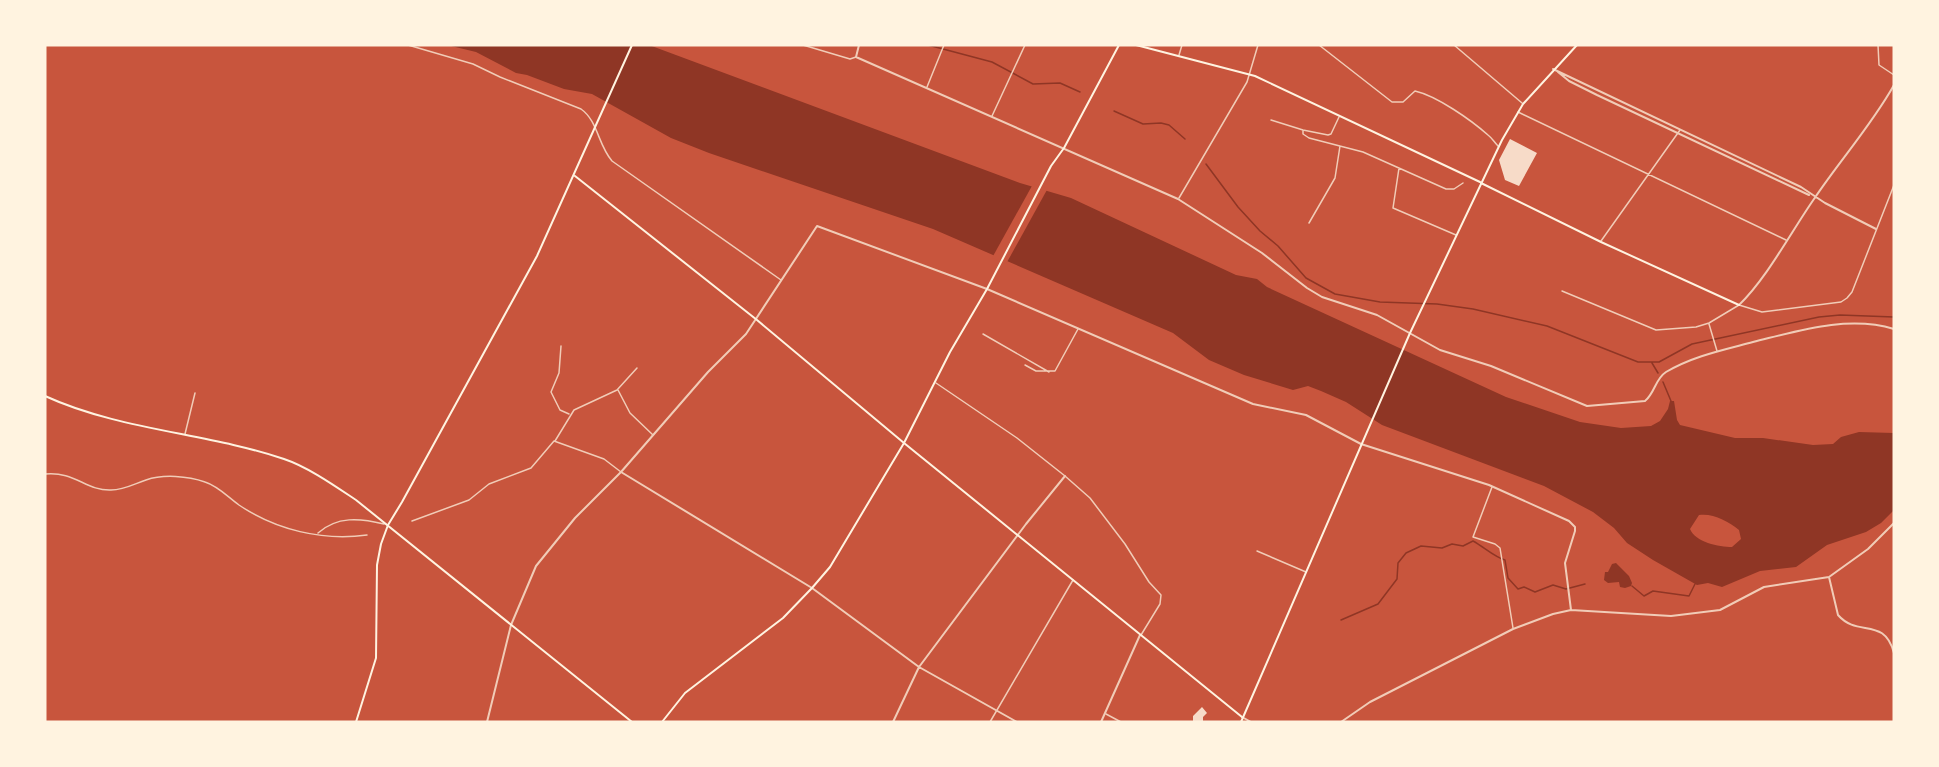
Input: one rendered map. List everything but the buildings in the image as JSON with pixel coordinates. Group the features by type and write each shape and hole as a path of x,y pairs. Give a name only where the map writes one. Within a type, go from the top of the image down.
{"main road":[{"path":"356,722 376,658 377,565 387,525 402,502 537,256 575,176 632,45"},
{"path":"662,722 685,693 715,668 762,635 812,588 836,559 904,443 950,352 987,289 995,269 1119,45"},
{"path":"1136,45 1251,74 1738,305"},
{"path":"1239,722 1410,333 1481,182 1517,112 1553,69 1577,45"},
{"path":"575,176 757,320 904,443 1242,717"},
{"path":"45,396 91,412 287,460 337,487 632,722"}],"street":[{"path":"408,45 473,64 581,109 591,118 602,147 612,161 782,280"},
{"path":"803,45 850,59 856,57 1178,199 1262,253 1322,297 1377,315 1440,350 1468,357 1527,380 1579,404 1593,407 1645,401 1662,375 1702,355 1814,327 1850,323 1894,329"},
{"path":"856,57 859,45"},
{"path":"992,116 1025,45"},
{"path":"1179,56 1182,45"},
{"path":"1178,199 1251,74 1258,45"},
{"path":"1319,45 1392,102 1403,102 1415,91 1419,92 1438,100 1490,136 1499,146"},
{"path":"1454,45 1523,104"},
{"path":"1878,45 1879,65 1894,75"},
{"path":"927,87 944,46"},
{"path":"1553,69 1801,187 1815,197"},
{"path":"1553,69 1569,81 1815,197 1876,229"},
{"path":"1562,291 1656,330 1696,327 1738,305 1750,293 1815,197 1868,128 1894,85"},
{"path":"1517,112 1786,240"},
{"path":"1271,120 1303,130 1330,135 1340,116"},
{"path":"1601,242 1680,129"},
{"path":"1303,130 1309,138 1363,152 1446,189 1454,189 1463,183"},
{"path":"1309,223 1335,178 1340,146"},
{"path":"1399,168 1393,208 1456,235"},
{"path":"1738,305 1762,312 1841,302 1847,298 1852,292 1894,185"},
{"path":"487,722 511,625 536,566 575,518 621,472 757,320 817,226 987,289 1253,404 1306,415 1361,444 1492,486 1569,521 1575,527 1565,563 1571,610"},
{"path":"1709,322 1717,352"},
{"path":"1025,365 1036,371 1055,371 1078,328"},
{"path":"983,334 1050,372"},
{"path":"561,346 559,373 551,392 560,410 570,414"},
{"path":"412,521 469,500 489,483 531,468 554,441 574,410 618,389 637,368"},
{"path":"935,382 1017,438 1090,498 1161,596 1160,604 1140,635 1101,722"},
{"path":"618,389 630,413 653,435"},
{"path":"185,435 195,393"},
{"path":"554,441 604,459 621,472 812,588 919,667 1017,722"},
{"path":"45,474 58,473 71,476 92,486 111,490 128,488 155,477 165,476 201,481 214,486 240,506 277,526 316,534 351,537 367,535"},
{"path":"892,722 919,667 1065,476"},
{"path":"1492,486 1473,537 1498,546 1502,557 1513,628"},
{"path":"316,534 328,525 346,520 367,520 387,525"},
{"path":"1341,722 1370,702 1513,628 1571,610 1671,615 1720,610 1764,587 1829,577 1862,554 1894,524"},
{"path":"1257,551 1306,572"},
{"path":"1829,577 1838,615 1856,627 1870,628 1884,634 1889,638 1894,652"},
{"path":"990,722 1073,579"},
{"path":"1106,714 1121,722"},
{"path":"1242,717 1251,722"}],"shaded area":[{"path":"447,45 649,45 1020,183 1071,198 1236,275 1257,279 1267,287 1506,397 1580,422 1621,428 1651,426 1660,421 1670,401 1674,401 1680,425 1735,438 1763,438 1813,445 1833,444 1841,437 1859,432 1894,433 1894,510 1881,523 1866,532 1827,545 1796,567 1760,571 1722,587 1708,583 1697,585 1627,543 1614,528 1593,512 1544,486 1382,425 1346,402 1308,386 1293,390 1244,375 1209,360 1173,333 933,229 709,153 671,138 592,94 564,89 516,73 476,52","holes":["1699,515 1715,516 1730,524 1739,530 1741,539 1732,547 1714,545 1697,537 1690,529"]},
{"path":"1616,563 1629,576 1631,586 1620,587 1619,582 1608,583 1604,580 1605,572 1608,572 1612,564"}],"pier":[{"path":"1033,184 1048,188 1006,264 992,258"}],"waterway":[{"path":"928,45 992,62 1033,84 1060,83 1080,92"},
{"path":"1114,111 1143,124 1169,125 1185,139"},
{"path":"1206,164 1238,207 1260,231 1278,246 1306,278 1335,294 1380,302 1437,304 1473,309 1547,326 1638,362 1659,362 1692,344 1819,317 1840,315 1894,317"},
{"path":"1652,363 1658,373"},
{"path":"1663,382 1671,401"},
{"path":"1341,620 1378,604 1397,579 1398,563 1406,553 1421,546 1442,548 1452,544 1463,546 1473,541 1505,560 1508,578 1518,589 1524,587 1535,592 1553,585 1566,589 1585,584"},
{"path":"1632,586 1644,596 1653,591 1689,596 1695,584"}]}
